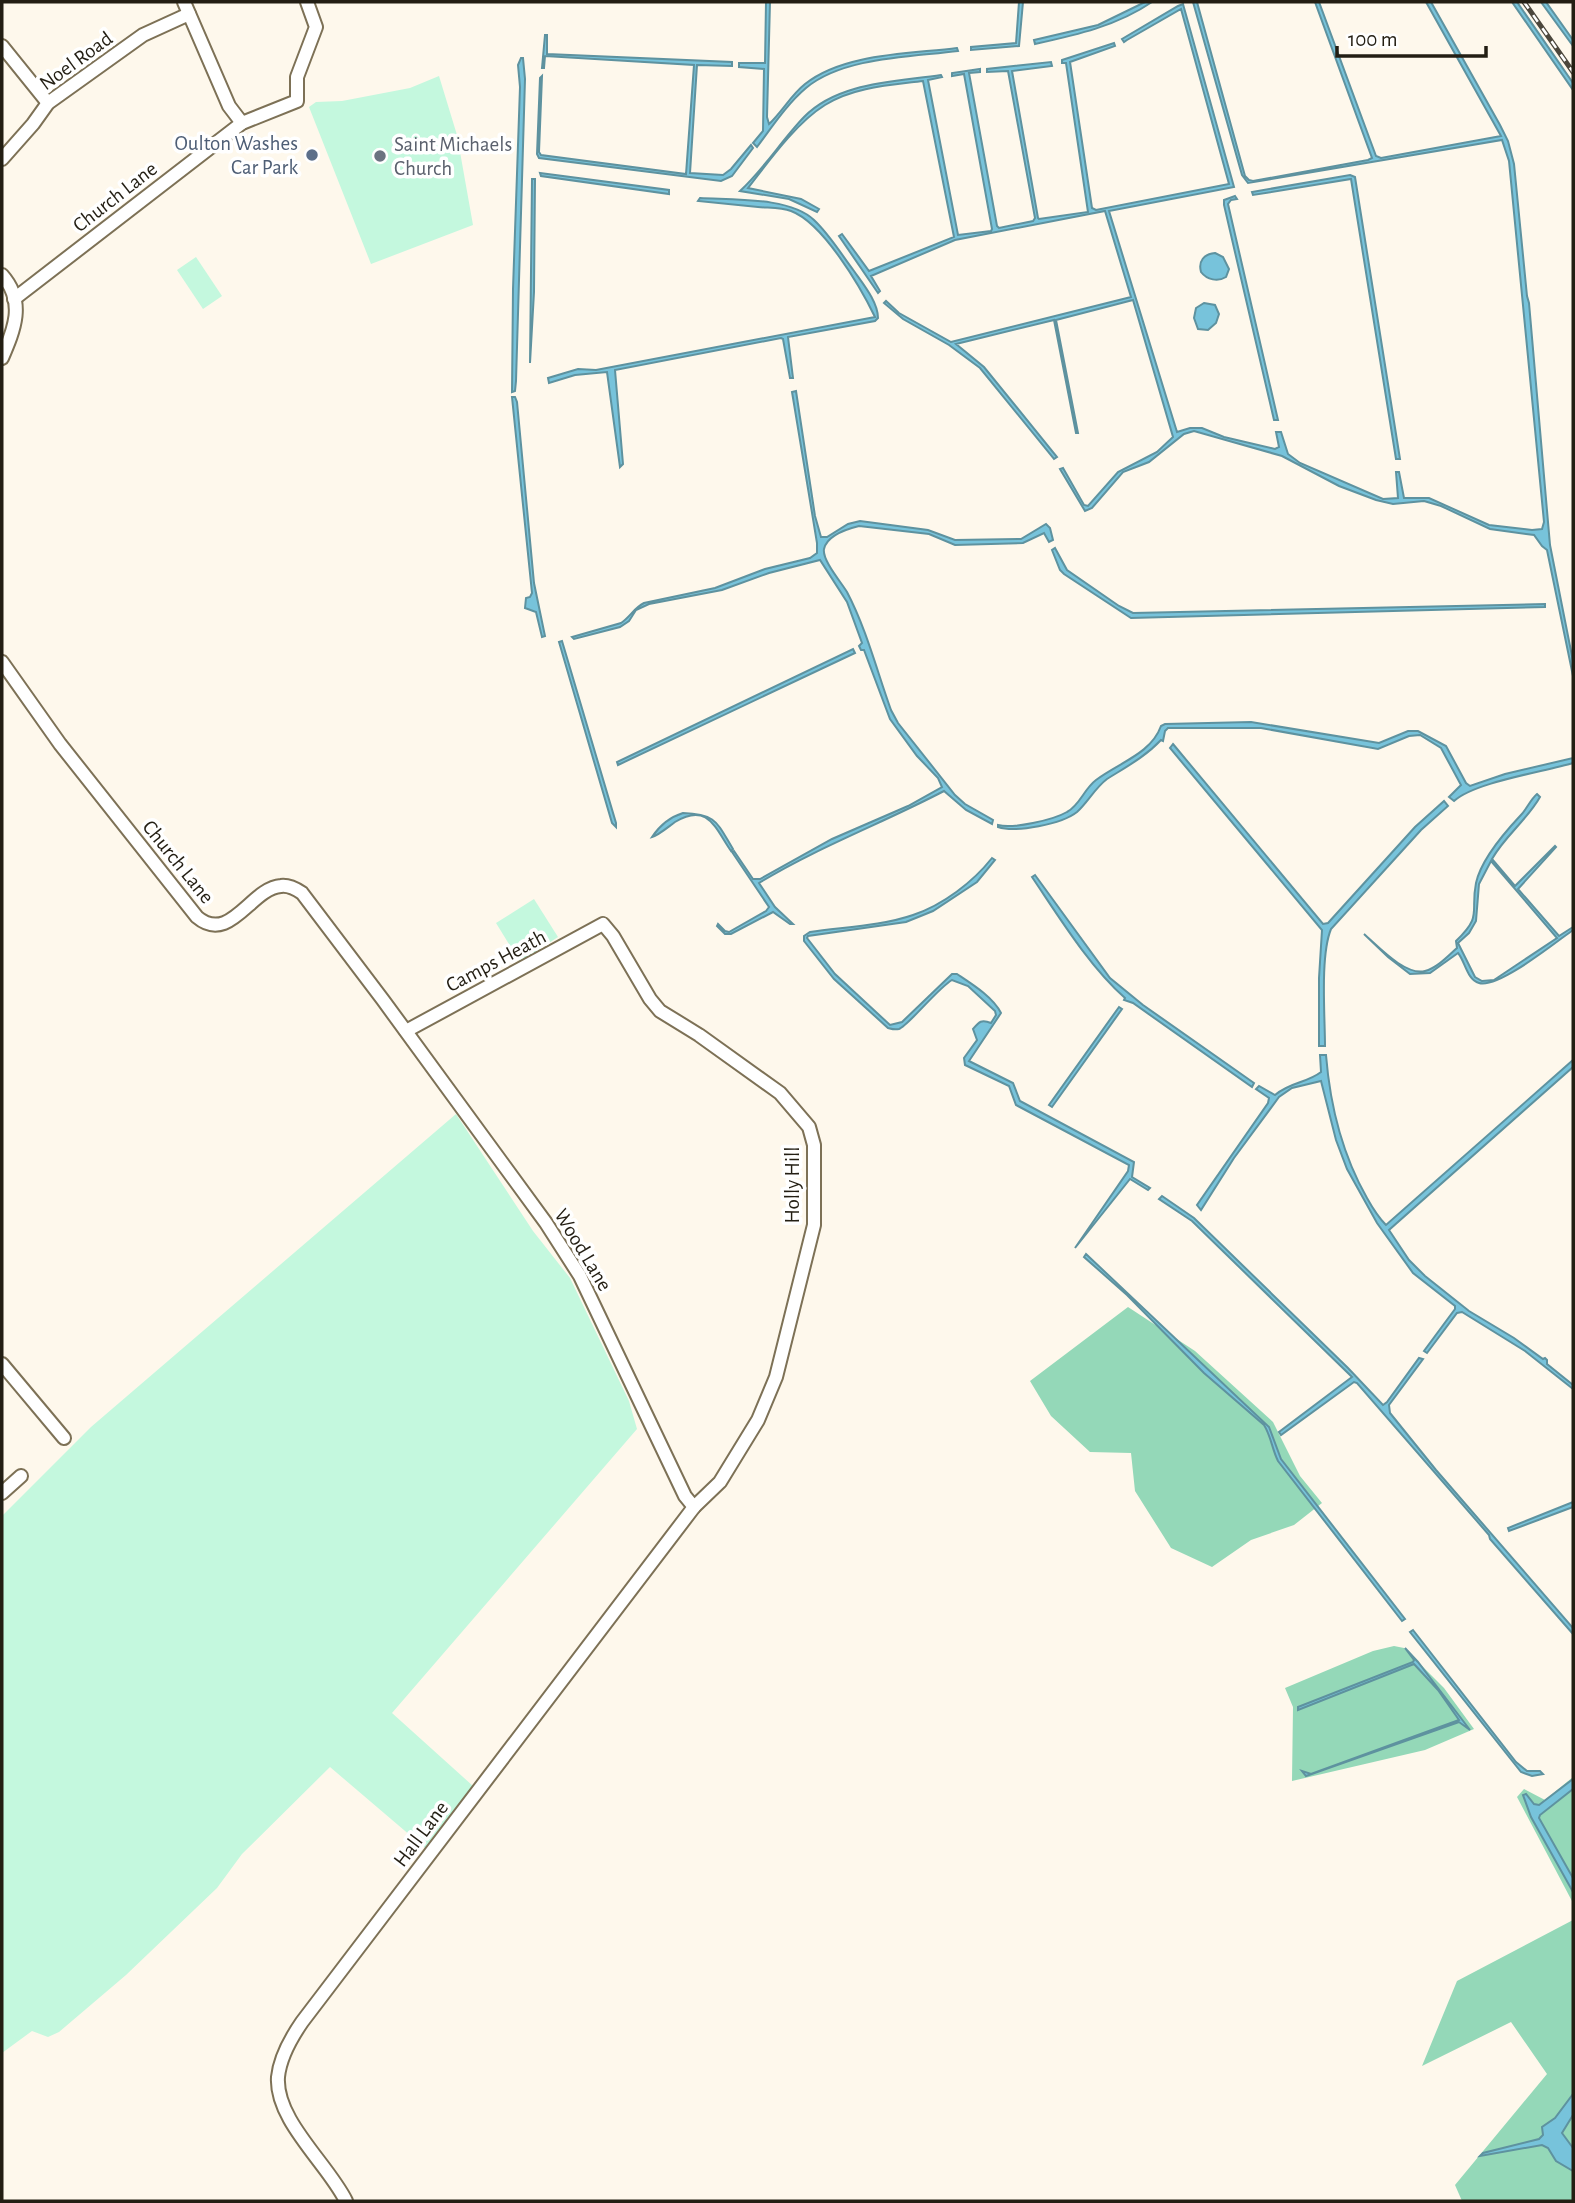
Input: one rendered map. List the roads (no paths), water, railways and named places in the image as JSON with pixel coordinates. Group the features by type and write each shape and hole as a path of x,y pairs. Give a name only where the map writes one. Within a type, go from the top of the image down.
{"street":[{"name":"Church Lane","path":"14,299 242,123 297,101 298,77 316,27 307,2"},
{"name":"Noel Road","path":"2,159 48,103 143,35 186,8"},
{"path":"186,8 229,106 242,123"},
{"path":"2,46 48,103"},
{"path":"2,275 14,299 17,320 2,358"},
{"name":"Church Lane","path":"2,662 60,744 197,917 205,924 214,926 225,923 271,889 291,887 302,893 406,1031"},
{"name":"Camps Heath","path":"406,1031 603,924"},
{"name":"Holly Hill","path":"603,924 614,936 650,999 660,1011 699,1035 780,1093 809,1127 814,1145 814,1225 776,1377 758,1420 720,1482 694,1507"},
{"name":"Wood Lane","path":"406,1031 545,1223 580,1276 685,1496 694,1507"},
{"path":"3,1370 26,1392 64,1438"},
{"path":"2,1493 21,1476"},
{"name":"Hall Lane","path":"346,2201 290,2119 281,2099 278,2077 287,2046 302,2022 694,1507"}],"water":[{"path":"766,2 770,2 769,124 805,84 839,66 899,54 957,48 958,51 878,60 839,70 821,78 792,101 757,147 753,143 763,131 764,69 739,67 739,63 765,63"},
{"path":"1019,2 1023,2 1019,46 971,50 971,47 1016,43"},
{"path":"1145,2 1152,2 1110,23 1035,44 1034,40 1098,25"},
{"path":"1193,2 1197,2 1245,176 1253,181 1372,158 1315,2 1319,2 1376,156 1381,158 1501,136 1426,2 1431,2 1500,125 1508,141 1514,164 1550,545 1573,661 1573,676 1547,550 1534,535 1490,529 1424,501 1393,504 1376,500 1339,486 1282,456 1194,431 1184,434 1149,462 1123,472 1092,508 1085,511 1060,469 1063,468 1084,505 1088,506 1118,472 1157,452 1173,437 1133,300 1056,320 1078,433 1054,320 956,344 984,367 1057,457 1054,459 980,368 949,345 903,319 884,303 886,301 899,313 951,342 1131,297 1105,211 955,240 871,276 880,291 878,293 839,236 842,234 869,271 954,237 923,81 860,91 825,105 793,132 748,188 801,199 819,209 817,212 789,199 740,191 804,117 818,105 850,90 941,75 942,77 928,80 958,235 991,231 964,74 952,76 952,73 980,69 980,72 969,73 997,226 999,228 1033,221 1035,218 1008,71 987,72 987,69 1051,62 1052,66 1012,71 1038,218 1088,212 1066,63 1062,63 1062,60 1114,43 1115,46 1070,62 1092,208 1096,210 1229,184 1181,9 1124,42 1122,39 1183,4 1234,187 1109,211 1177,432 1202,428 1224,437 1275,449 1279,447 1276,432 1281,432 1288,454 1300,463 1383,499 1398,498 1396,472 1399,472 1404,498 1429,498 1489,525 1542,529 1544,522 1509,161 1502,140 1248,183 1242,175"},
{"path":"1512,2 1517,2 1573,83 1573,90"},
{"path":"1541,2 1546,2 1573,40 1573,46"},
{"path":"545,35 547,54 732,62 732,66 697,65 690,173 723,175 751,145 753,148 732,176 721,181 539,158 537,154 542,76 541,155 686,174 694,65 545,56 542,68"},
{"path":"521,58 525,79 516,381 515,391 512,392 520,87 518,65"},
{"path":"540,173 669,190 669,194 541,176"},
{"path":"1350,175 1355,177 1400,459 1396,459 1351,179 1253,195 1252,192"},
{"path":"532,179 535,179 534,292 530,363"},
{"path":"1235,196 1237,199 1228,204 1278,420 1274,420 1224,205 1224,200"},
{"path":"700,198 776,203 804,213 825,232 862,282 873,300 878,318 875,321 788,337 793,378 790,378 781,338 615,370 623,464 620,467 607,372 575,375 549,383 548,378 578,369 596,370 875,317 839,257 816,228 803,218 783,209 698,201"},
{"path":"1215,253 1223,257 1229,269 1226,277 1220,279 1206,277 1200,268 1203,259"},
{"path":"1204,303 1215,305 1219,314 1216,323 1208,330 1198,329 1194,318 1196,308"},
{"path":"796,391 815,516 821,537 827,537 848,524 860,521 928,530 955,540 1021,539 1046,524 1053,540 1049,542 1044,533 1023,543 955,545 929,534 859,526 838,533 829,540 824,554 854,606 898,723 955,795 993,820 992,824 966,810 944,791 804,858 759,883 775,907 793,924 773,912 731,934 725,934 718,924 729,932 769,907 732,852 734,851 753,879 760,879 832,839 908,806 942,787 938,778 917,756 890,719 864,650 859,646 862,643 847,602 820,560 769,573 722,590 649,604 636,610 629,621 620,627 574,639 572,637 621,623 644,603 715,588 765,569 810,558 817,553 792,392"},
{"path":"512,397 515,397 517,402 534,583 545,636 542,637 536,612 525,608 526,598 532,593"},
{"path":"1055,548 1067,570 1133,613 1545,604 1545,607 1131,618 1064,574 1052,550"},
{"path":"562,641 616,827 612,823 559,642"},
{"path":"853,649 855,653 618,765 617,762"},
{"path":"1251,722 1379,743 1408,731 1418,731 1446,746 1470,786 1505,774 1573,758 1573,763 1477,788 1454,801 1449,797 1461,785 1441,748 1420,735 1409,736 1378,749 1261,728 1168,728 1163,741 1107,779 1077,812 1050,824 1016,829 998,827 1033,823 1067,812 1096,780 1150,744 1165,724"},
{"path":"1173,744 1323,924 1328,923 1415,827 1444,801 1448,806 1421,830 1331,929 1324,970 1325,1046 1319,1046 1322,930 1170,748"},
{"path":"1537,794 1540,797 1492,859 1515,886 1555,846 1518,889 1559,936 1573,927 1573,930 1513,972 1488,983 1479,983 1472,978 1458,953 1430,973 1410,974 1388,957 1364,934 1392,959 1409,969 1425,971 1442,961 1457,948 1456,941 1473,919 1476,883 1483,865","holes":["1491,861 1557,938 1494,980 1482,981 1475,977 1458,943 1469,933 1476,921 1479,884"]},
{"path":"683,813 703,815 710,818 733,849 731,851 715,826 703,816 686,817 652,837 666,822"},
{"path":"992,858 995,860 977,882 933,911 906,922 807,938 835,974 890,1025 902,1022 952,974 957,974 969,982 988,996 1001,1013 969,1061 1013,1083 1020,1101 1134,1162 1132,1177 1150,1188 1148,1190 1130,1179 1075,1248 1128,1171 1129,1165 1016,1105 1009,1086 965,1065 964,1058 977,1040 973,1029 981,1022 991,1023 996,1015 995,1011 968,986 952,980 903,1026 897,1029 888,1028 834,979 804,941 804,936 810,932 888,922 924,911 957,892"},
{"path":"1035,875 1110,978 1143,1005 1254,1083 1252,1087 1133,1003 1124,1000 1075,940 1032,877"},
{"path":"1119,1007 1122,1009 1052,1107 1049,1105"},
{"path":"1320,1055 1326,1055 1334,1111 1344,1147 1358,1181 1386,1225 1573,1060 1573,1067 1389,1230 1409,1260 1425,1276 1469,1311 1545,1358 1547,1364 1573,1385 1573,1389 1525,1351 1462,1312 1457,1313 1427,1353 1424,1351 1455,1306 1413,1273 1377,1223 1347,1169 1336,1140 1321,1081 1292,1088 1279,1097 1234,1158 1201,1210 1197,1205 1268,1103 1269,1098 1256,1089 1259,1086 1275,1095 1287,1087 1316,1076 1321,1072"},
{"path":"1162,1196 1194,1218 1383,1405 1419,1358 1423,1359 1389,1405 1390,1413 1573,1628 1573,1634 1357,1383 1354,1382 1281,1435 1279,1432 1352,1377 1192,1221 1159,1199"},
{"path":"1086,1254 1269,1427 1281,1459 1405,1619 1402,1621 1278,1461 1264,1425 1204,1373 1127,1295 1084,1257"},
{"path":"1573,1502 1573,1507 1509,1531 1508,1528"},
{"path":"1413,1630 1516,1762 1527,1771 1540,1771 1543,1774 1532,1776 1521,1772 1410,1632"},
{"path":"1405,1648 1470,1730 1459,1722 1306,1776 1302,1771 1311,1774 1459,1720 1438,1690 1414,1664 1298,1710 1298,1707 1413,1662"},
{"path":"1573,1779 1573,1789 1539,1818 1573,1878 1573,1892 1531,1817 1523,1795 1526,1794 1534,1804 1539,1805"},
{"path":"1573,2094 1573,2115 1562,2133 1573,2148 1573,2171 1556,2161 1548,2148 1542,2145 1480,2156 1539,2139 1543,2135 1542,2127 1555,2118"}],"railway":[{"path":"1524,2 1573,72"}],"place":[{"name":"Oulton Washes Car Park","path":"312,155"},
{"name":"Saint Michaels Church","path":"380,156"}]}
